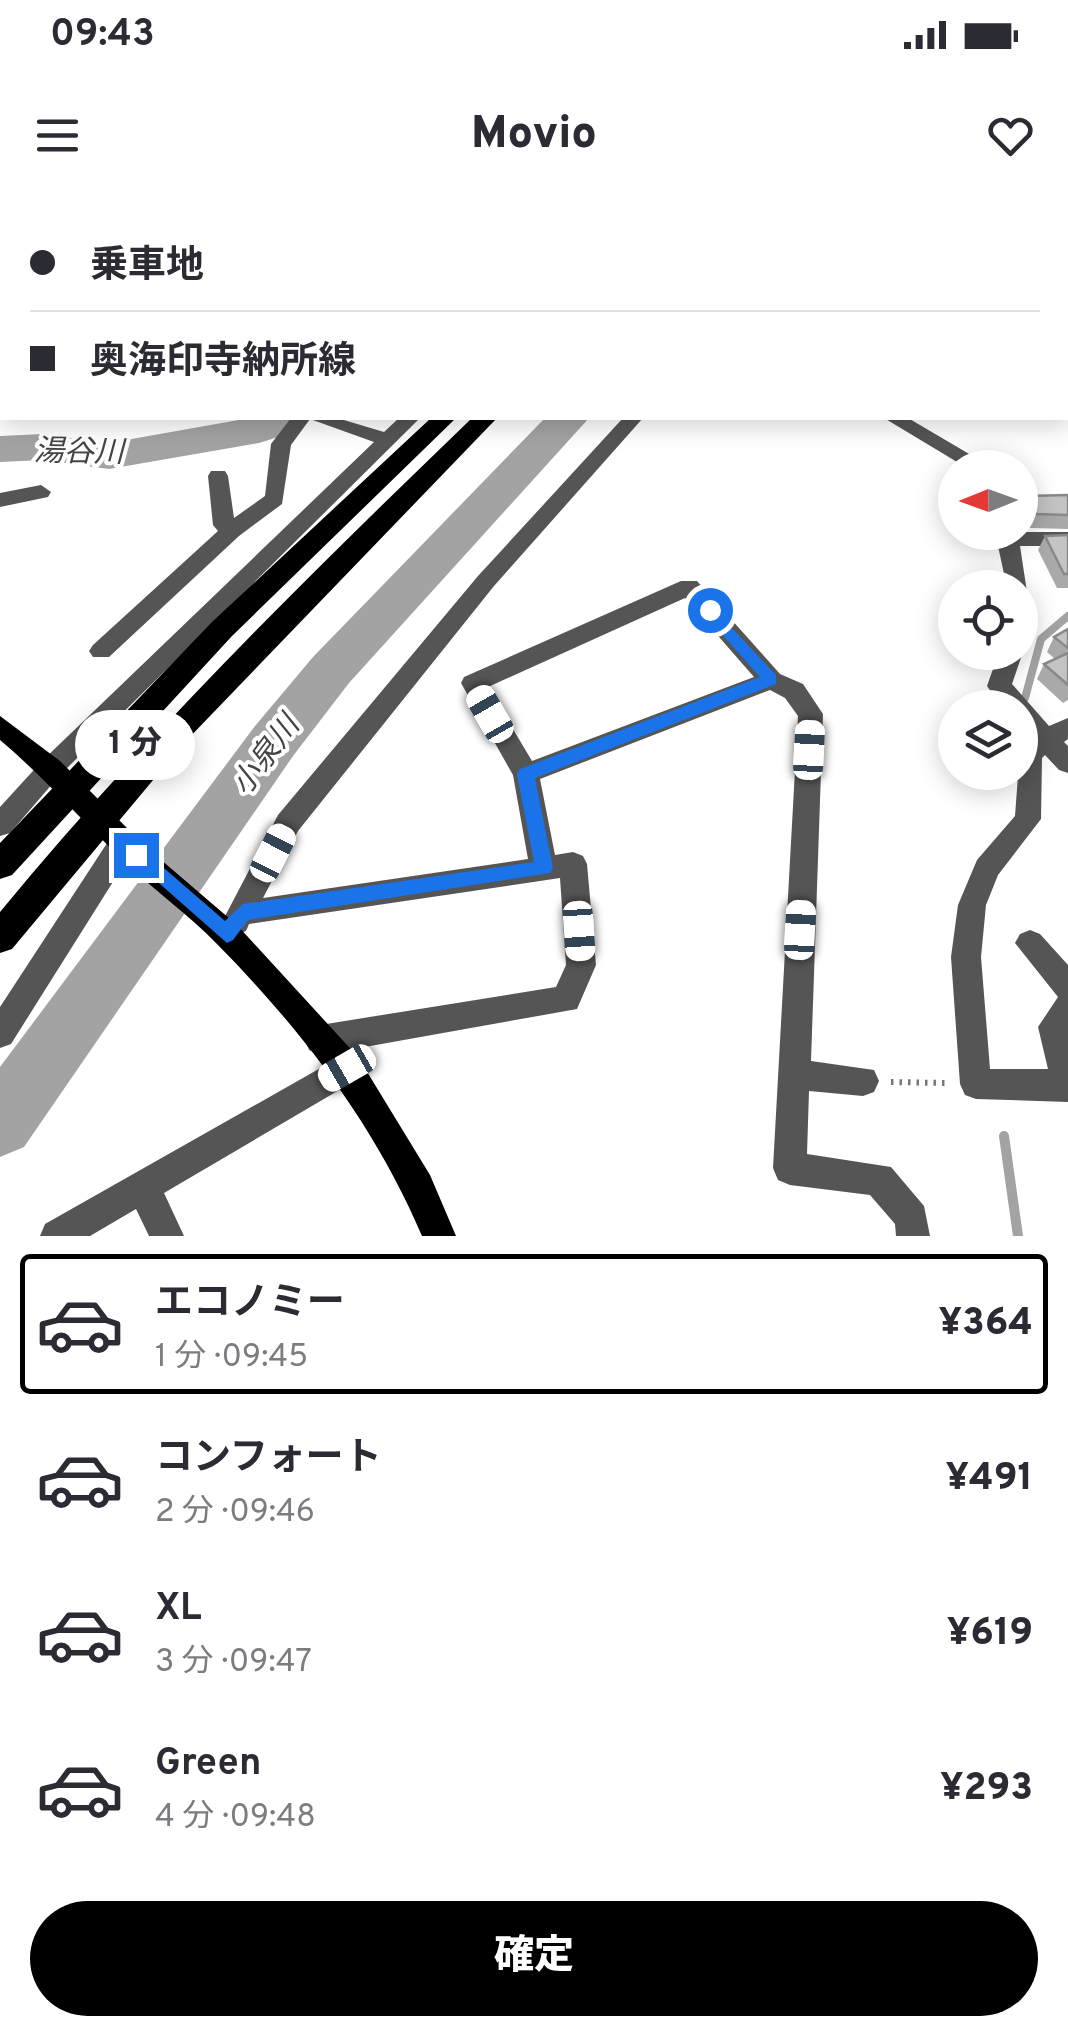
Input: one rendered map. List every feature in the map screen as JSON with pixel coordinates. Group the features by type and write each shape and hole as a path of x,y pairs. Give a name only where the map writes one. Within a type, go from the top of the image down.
{"highway":[{"path":"0,865 222,628 442,420"},
{"path":"0,938 132,780 257,642 483,420"}],"main road":[{"path":"0,726 51,768 129,848 226,922 347,1068 418,1186 439,1236"}],"street":[{"path":"101,651 231,531 274,499 281,444 299,420"},
{"path":"325,420 388,440"},
{"path":"0,825 51,768 408,420"},
{"path":"226,922 288,823 486,581 631,420"},
{"path":"898,420 950,450"},
{"path":"218,476 224,525 231,531"},
{"path":"0,500 41,492"},
{"path":"1038,537 1068,538"},
{"path":"544,868 526,774 473,683 690,587 770,680 794,691 810,714 790,1168 878,1180 912,1218 913,1236"},
{"path":"526,774 770,680"},
{"path":"1068,763 1056,734 1028,755 1028,819 987,868 972,905 966,957 976,1084 1067,1086 1053,1027 1068,1007"},
{"path":"0,1034 129,848"},
{"path":"226,922 573,864 581,965 566,999 320,1040"},
{"path":"1030,943 1068,987"},
{"path":"58,1236 347,1068"},
{"path":"792,1074 864,1081"},
{"path":"143,1187 166,1236"}],"path":[{"path":"864,1081 976,1084"}],"building":[{"path":"1068,495 1068,515 1038,514 1038,496"},
{"path":"1068,535 1068,574 1064,574 1045,536"},
{"path":"1068,629 1068,648 1054,637"},
{"path":"1068,653 1068,685 1044,664"}],"waterway":[{"name":"湯谷川","path":"0,449 43,447 109,456 244,434 263,428 271,420"},
{"name":"小泉川","path":"0,1123 274,741 331,670 566,420"},
{"path":"1027,690 1041,639 1068,616"},
{"path":"1004,1136 1018,1236"}],"route":[{"path":"136,855 227,934 243,912 544,868 526,774 770,680 710,610"}]}
